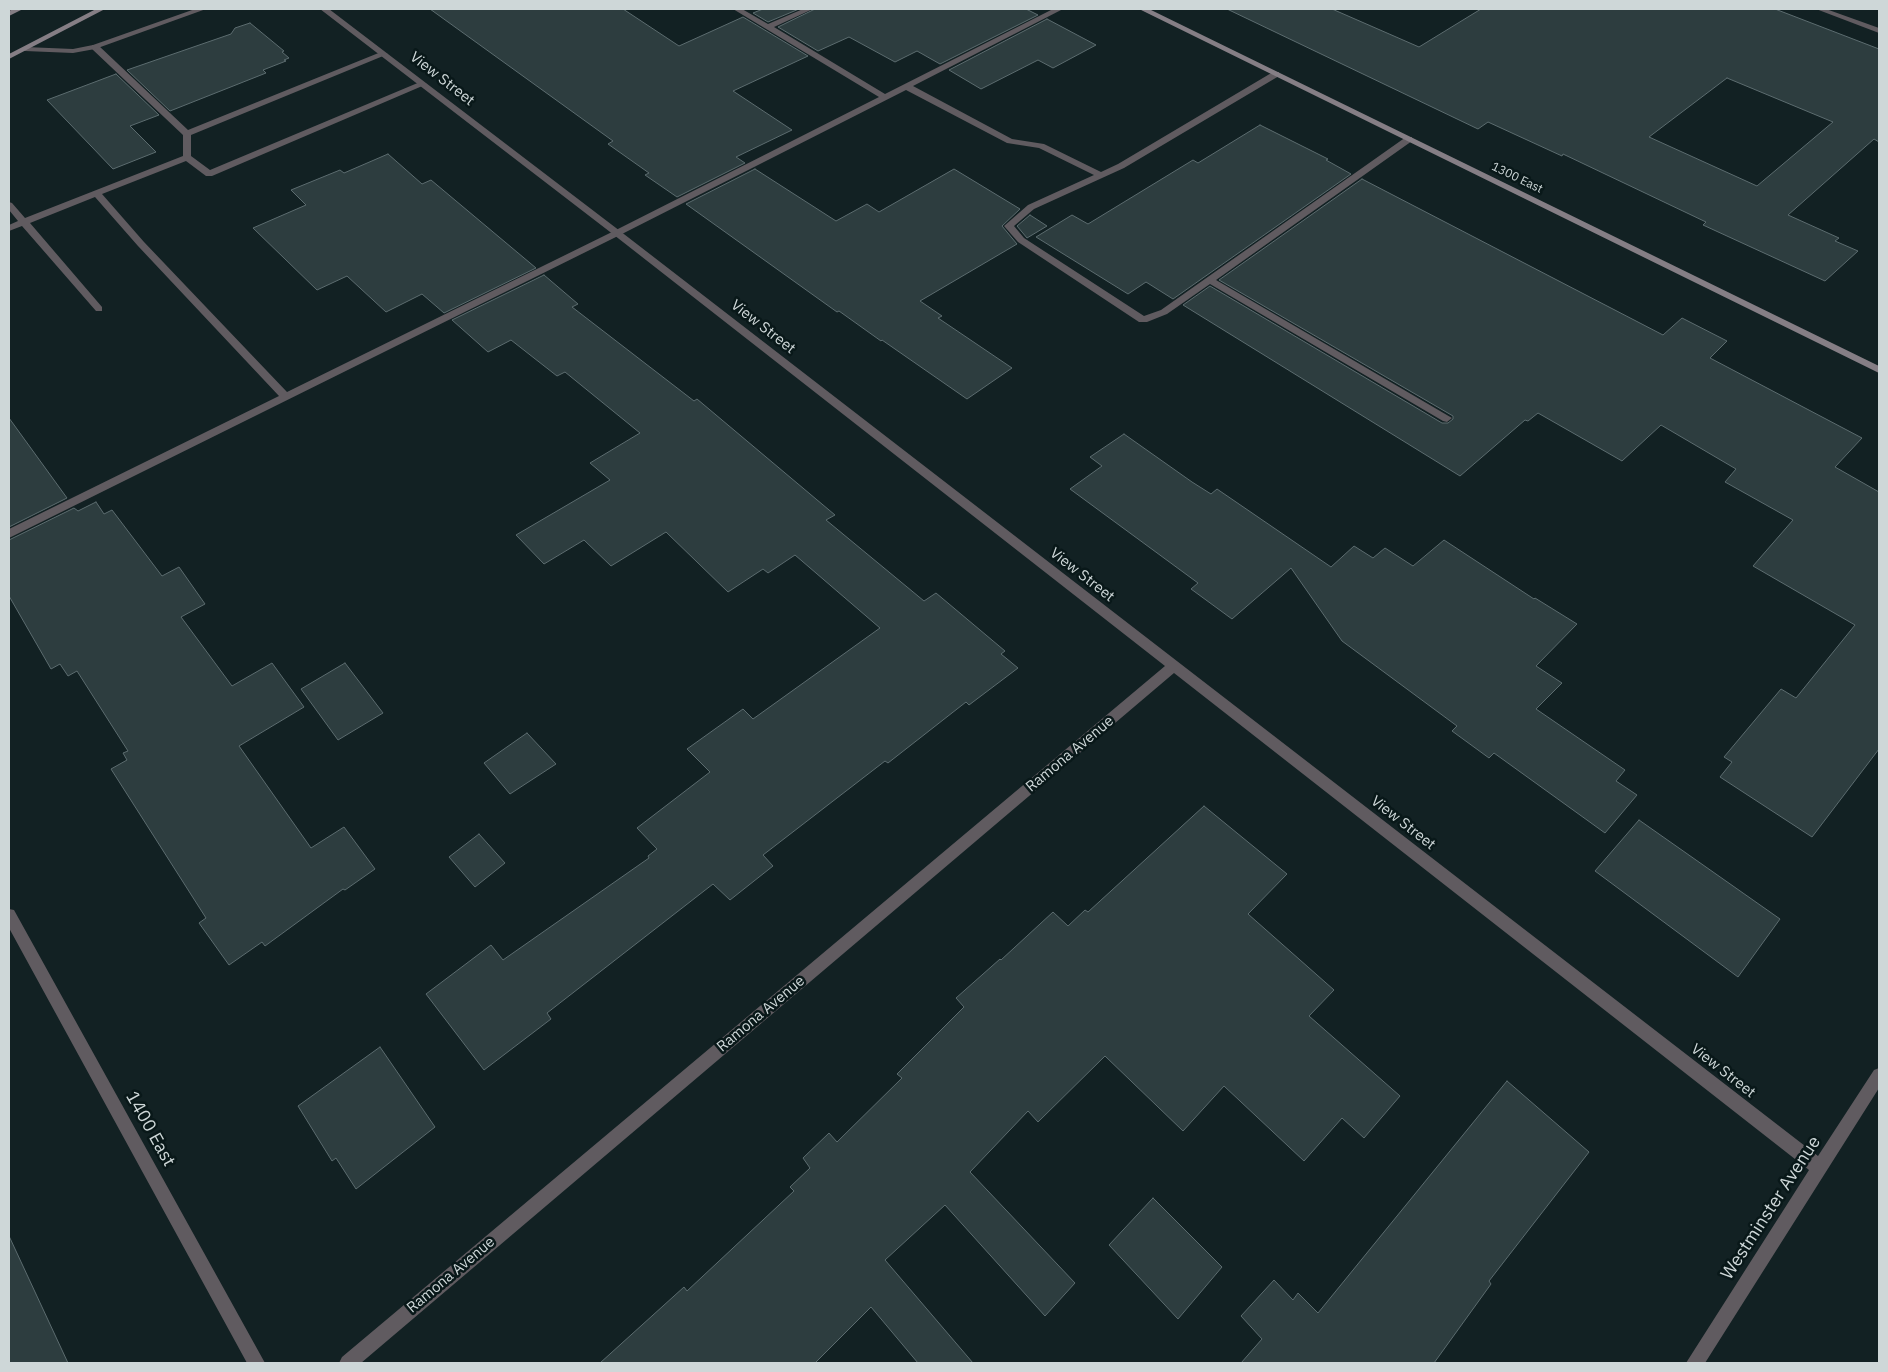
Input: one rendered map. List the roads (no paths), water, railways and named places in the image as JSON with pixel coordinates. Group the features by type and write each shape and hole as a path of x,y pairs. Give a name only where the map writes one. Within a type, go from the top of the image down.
{"main road":[{"path":"9,14 19,9"},
{"path":"9,57 102,9"},
{"name":"1300 East","path":"1143,9 1879,370"}],"street":[{"path":"25,49 73,51 96,47 202,9"},
{"name":"View Street","path":"324,9 617,233 1820,1168"},
{"path":"737,9 885,97"},
{"path":"768,28 809,9"},
{"path":"9,534 617,233 1059,9"},
{"path":"1820,9 1879,31"},
{"path":"96,47 186,134 187,156 210,174 423,84"},
{"path":"186,134 384,54"},
{"path":"1276,74 1121,166 1031,208 1009,226 1021,240 1143,320 1164,312 1409,139"},
{"path":"906,86 1010,141 1041,146 1101,175"},
{"path":"9,228 187,156"},
{"path":"96,193 141,244 286,397"},
{"path":"9,206 99,309"},
{"path":"1209,280 1447,418"},
{"name":"Ramona Avenue","path":"348,1363 1174,666"},
{"name":"1400 East","path":"9,915 256,1363"},
{"name":"Westminster Avenue","path":"1695,1363 1879,1075"}]}
